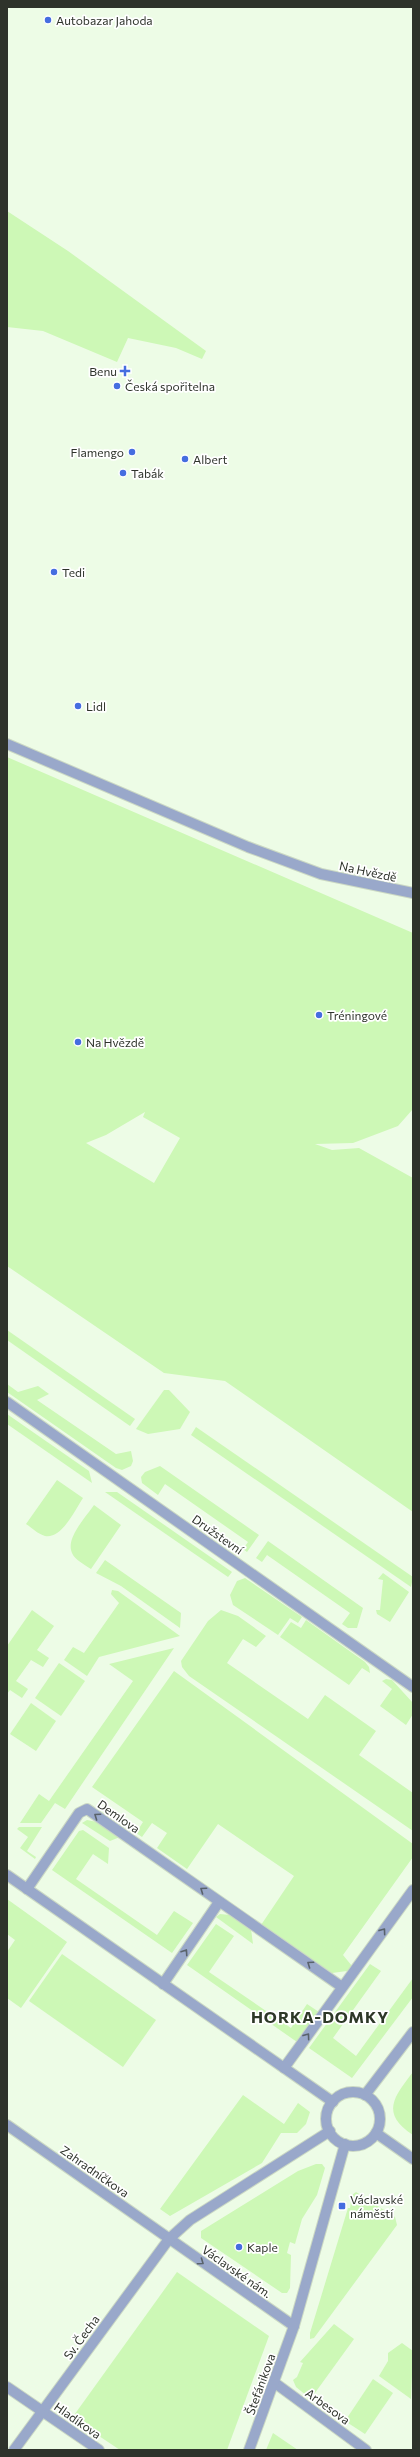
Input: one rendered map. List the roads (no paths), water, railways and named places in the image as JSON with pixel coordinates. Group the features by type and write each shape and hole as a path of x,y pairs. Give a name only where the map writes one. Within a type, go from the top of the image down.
{"street":[{"name":"Na Hvězdě","path":"7,744 248,847 321,874 413,893"},
{"name":"Družstevní","path":"7,1402 413,1687"},
{"name":"Demlova","path":"27,1889 78,1813 87,1809 342,1987"},
{"path":"7,1875 333,2102"},
{"path":"284,2068 413,1890"},
{"path":"163,1984 219,1902"},
{"path":"365,2095 413,2032"},
{"path":"351,2092 365,2095 371,2099 379,2111 379,2125 376,2133 367,2142 361,2145 345,2144 336,2139 330,2131 327,2115 333,2102 344,2094 351,2092"},
{"name":"Zahradníčkova","path":"7,2125 169,2239"},
{"path":"169,2239 190,2220 330,2131"},
{"path":"376,2133 413,2159"},
{"path":"294,2326 345,2144"},
{"name":"Václavské nám.","path":"169,2239 294,2326"},
{"name":"Sv. Čecha","path":"14,2450 169,2239"},
{"name":"Štefánikova","path":"249,2450 275,2383 294,2326"},
{"name":"Arbesova","path":"275,2383 366,2450"},
{"name":"Hladíkova","path":"7,2386 99,2450"}],"place":[{"name":"Autobazar Jahoda","path":"48,20"},
{"name":"Benu","path":"125,371"},
{"name":"Česká spořitelna","path":"117,386"},
{"name":"Flamengo","path":"132,452"},
{"name":"Albert","path":"185,459"},
{"name":"Tabák","path":"123,473"},
{"name":"Tedi","path":"54,572"},
{"name":"Lidl","path":"78,706"},
{"name":"Tréningové","path":"319,1015"},
{"name":"Na Hvězdě","path":"78,1042"},
{"name":"Václavské náměstí","path":"342,2206"},
{"name":"Kaple","path":"239,2247"}],"district":[{"name":"HORKA-DOMKY","path":"320,2016"}]}
